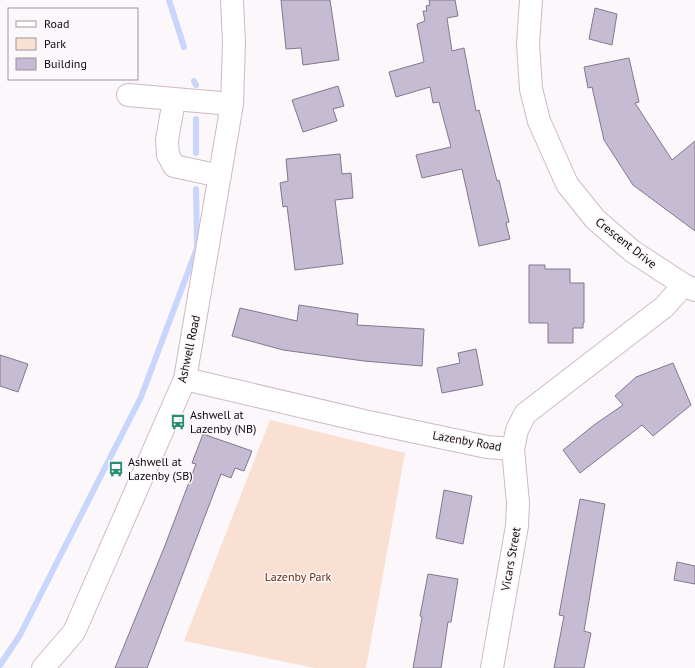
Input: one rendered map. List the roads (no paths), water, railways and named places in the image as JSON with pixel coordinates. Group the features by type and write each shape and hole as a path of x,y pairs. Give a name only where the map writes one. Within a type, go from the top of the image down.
{"street":[{"name":"Ashwell Road","path":"43,668 74,632 185,379 232,104 234,42 232,0"},
{"name":"Crescent Drive","path":"531,0 528,44 531,89 539,121 567,184 595,220 632,251 689,287"},
{"path":"128,95 232,104"},
{"path":"174,100 167,140 168,155 174,166 220,176"},
{"name":"Lazenby Road","path":"185,379 364,421 487,447 513,449 517,430 525,414 689,287"},
{"name":"Vicars Street","path":"492,668 517,526 518,503 513,449"}],"waterway":[{"path":"169,0 184,47"},
{"path":"194,81 196,85"},
{"path":"196,119 196,153"},
{"path":"0,665 20,635 141,397 197,248 196,189"}],"place":[{"name":"Ashwell at Lazenby (NB)","path":"178,422"},
{"name":"Ashwell at Lazenby (SB)","path":"116,469"}],"park label":[{"name":"Lazenby Park","path":"298,577"}]}
